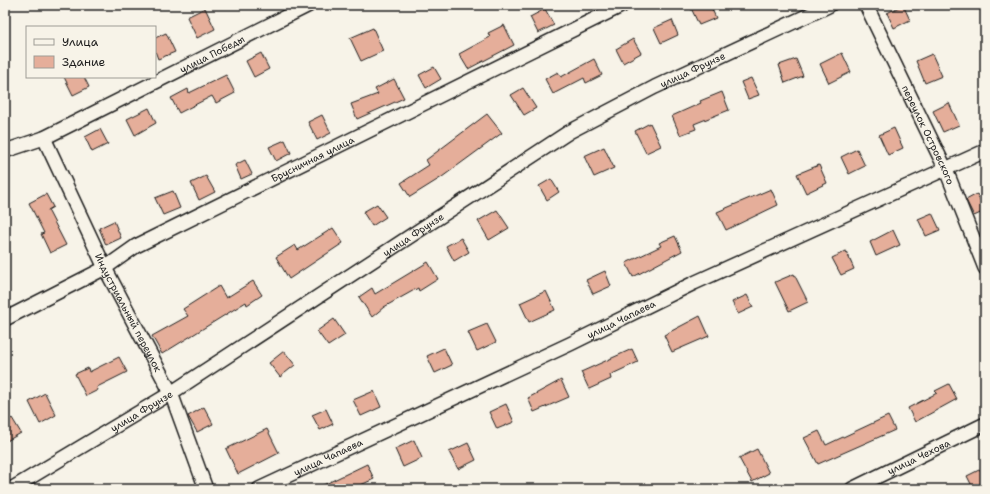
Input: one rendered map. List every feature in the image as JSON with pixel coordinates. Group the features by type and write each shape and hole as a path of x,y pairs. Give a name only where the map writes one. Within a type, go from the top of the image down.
{"street":[{"name":"улица Победы","path":"5,151 44,138 309,5"},
{"name":"Брусничная улица","path":"5,319 105,268 136,246 623,5"},
{"name":"улица Фрунзе","path":"11,489 171,392 569,132 655,87 830,5"},
{"name":"переулок Островского","path":"866,5 946,170 985,268"},
{"name":"Индустриальный переулок","path":"44,138 105,268 171,392 206,489"},
{"name":"улица Чапаева","path":"259,489 570,344 694,283 985,151"},
{"name":"улица Чехова","path":"852,489 985,424"}],"building":[{"path":"696,5 710,5 716,18 699,25 691,8"},
{"path":"903,5 910,20 894,28 887,13"},
{"path":"205,8 215,29 197,38 187,17"},
{"path":"545,9 554,25 538,33 530,17"},
{"path":"672,20 678,35 661,43 654,28"},
{"path":"504,25 514,45 468,69 459,54 490,37 488,33"},
{"path":"373,28 383,51 361,61 350,38"},
{"path":"166,33 175,52 158,59 156,54 156,38"},
{"path":"633,39 641,53 623,63 616,49"},
{"path":"261,53 269,69 254,77 246,61"},
{"path":"842,53 851,72 829,83 820,64"},
{"path":"932,54 942,76 925,83 916,61"},
{"path":"594,59 602,75 586,83 584,78 553,94 545,79 558,72 561,77"},
{"path":"796,59 803,76 785,83 779,65"},
{"path":"434,67 441,79 426,88 419,75"},
{"path":"226,75 235,93 216,103 212,96 179,113 171,98 188,89 189,93"},
{"path":"64,78 84,78 89,87 73,95"},
{"path":"751,78 759,95 748,99 741,82"},
{"path":"394,79 404,98 357,119 351,104 378,94 375,89"},
{"path":"523,88 536,108 524,115 511,95"},
{"path":"722,92 729,110 694,124 696,129 680,135 672,116 701,103 700,101"},
{"path":"949,103 959,125 943,132 933,111"},
{"path":"149,108 156,123 135,135 127,119"},
{"path":"487,114 502,133 442,177 410,197 401,183 429,165 426,160"},
{"path":"322,115 331,133 317,140 308,122"},
{"path":"650,123 661,146 646,153 635,131"},
{"path":"894,128 903,148 888,155 879,135"},
{"path":"100,129 108,144 92,152 85,137"},
{"path":"285,140 291,153 276,161 269,147"},
{"path":"604,147 614,168 594,177 584,156"},
{"path":"857,149 865,166 849,174 841,157"},
{"path":"245,160 252,174 241,179 235,165"},
{"path":"819,165 827,183 806,193 797,174"},
{"path":"206,176 215,192 199,200 191,183"},
{"path":"551,179 559,192 547,200 539,186"},
{"path":"771,189 778,205 726,230 717,212"},
{"path":"173,191 180,208 163,215 155,198"},
{"path":"46,194 53,207 48,210 66,245 50,253 41,234 44,233 29,203"},
{"path":"977,194 985,211 974,216 966,200"},
{"path":"377,204 386,217 372,226 363,212"},
{"path":"497,210 509,228 489,240 478,221"},
{"path":"932,213 940,230 926,236 918,219"},
{"path":"114,221 121,238 106,245 99,228"},
{"path":"333,228 343,243 289,279 276,257 295,245 298,250"},
{"path":"893,230 900,245 876,256 870,242"},
{"path":"675,236 682,251 633,277 626,263 661,246 659,243"},
{"path":"461,238 469,252 454,261 446,246"},
{"path":"846,251 854,269 841,275 832,258"},
{"path":"428,262 438,279 419,291 418,288 384,307 372,317 359,297 372,288 375,294"},
{"path":"605,271 611,286 593,294 586,280"},
{"path":"794,274 808,302 789,311 775,282"},
{"path":"253,281 262,295 247,305 246,302 162,354 152,336 188,316 183,309 219,286 226,298"},
{"path":"546,291 555,310 529,322 520,303"},
{"path":"747,295 753,307 738,314 732,302"},
{"path":"700,316 709,336 672,352 664,335"},
{"path":"334,319 345,335 328,346 317,331"},
{"path":"487,324 496,342 477,351 468,332"},
{"path":"444,348 452,365 435,373 427,356"},
{"path":"632,349 638,362 610,375 611,379 589,389 581,372"},
{"path":"284,351 295,365 280,377 269,363"},
{"path":"119,357 127,372 97,387 98,390 86,396 75,374 88,368 89,372"},
{"path":"561,380 569,397 534,412 528,398"},
{"path":"949,384 957,399 915,422 908,408 937,393 935,391"},
{"path":"374,391 381,407 361,416 353,400"},
{"path":"45,393 56,415 40,424 29,402"},
{"path":"506,404 514,422 497,429 489,412"},
{"path":"204,407 213,424 197,432 188,416"},
{"path":"326,409 333,424 320,430 312,415"},
{"path":"888,416 895,430 818,464 804,438 819,431 826,445"},
{"path":"12,418 21,433 5,442 5,423"},
{"path":"267,429 279,453 238,474 226,449"},
{"path":"414,440 422,458 403,467 395,449"},
{"path":"468,443 476,460 458,469 449,452"},
{"path":"757,449 769,473 752,482 739,458"},
{"path":"367,464 374,479 352,489 315,489"},
{"path":"985,467 985,482 973,488 967,476"}]}
